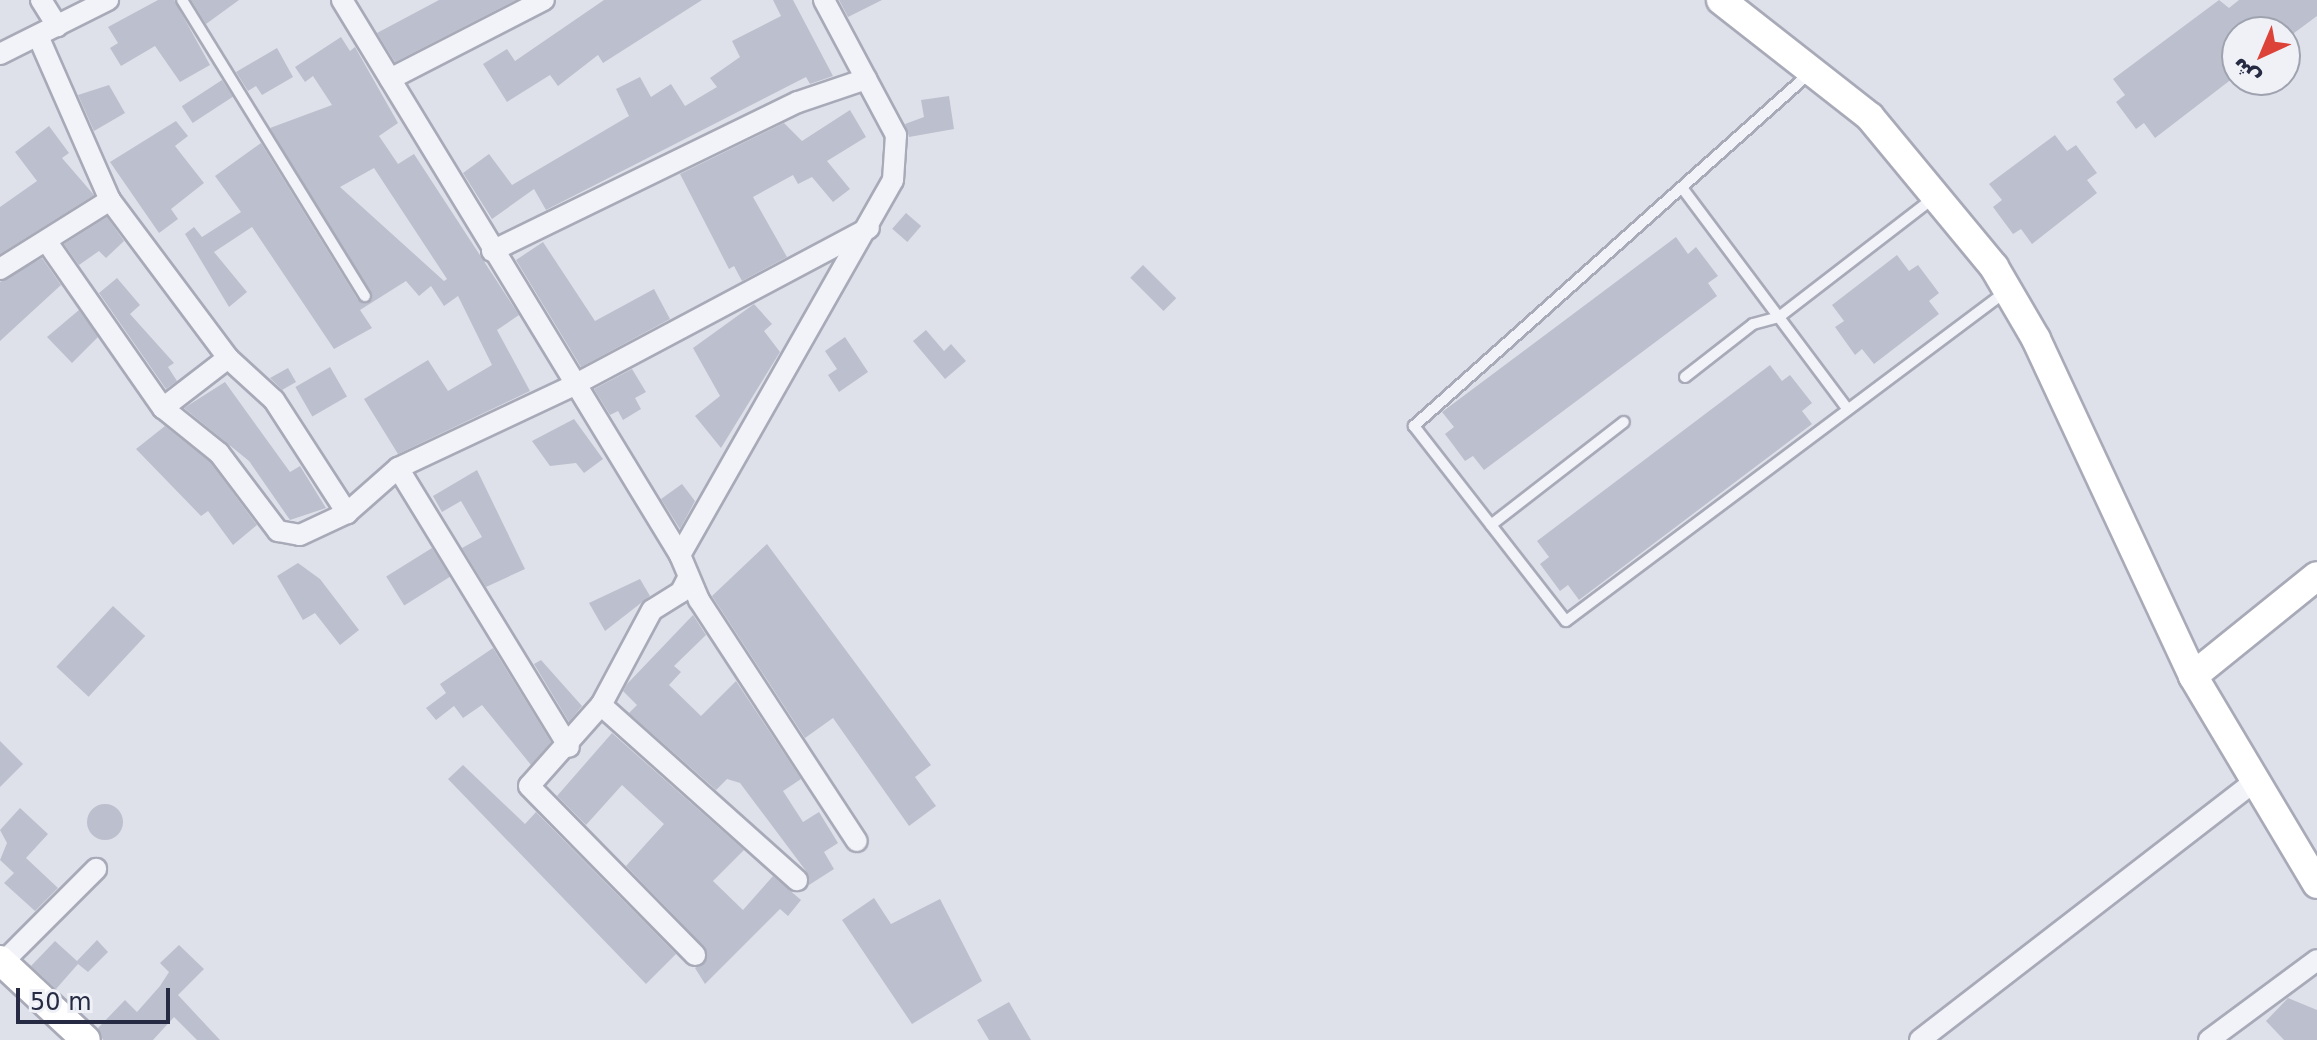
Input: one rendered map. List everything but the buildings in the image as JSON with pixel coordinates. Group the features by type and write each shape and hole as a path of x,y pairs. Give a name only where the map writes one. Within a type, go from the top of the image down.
{"street":[{"path":"41,0 57,26"},
{"path":"0,54 108,0"},
{"path":"342,0 492,251 680,555 688,578 857,841"},
{"path":"390,79 544,0"},
{"path":"680,555 869,228 899,156 896,135 824,0"},
{"path":"1721,0 1815,68 1870,117 1937,196 2009,290 2193,676 2317,884"},
{"path":"38,36 110,200 228,358 274,400 347,513"},
{"path":"492,251 798,102 866,79"},
{"path":"0,269 110,200"},
{"path":"47,242 163,408 219,453 278,531 300,535 347,513 398,468 574,385 869,228"},
{"path":"163,408 228,358"},
{"path":"398,468 569,747"},
{"path":"2193,676 2317,576"},
{"path":"688,578 681,592 652,610 601,705 569,747 529,786 695,955"},
{"path":"601,705 797,880"},
{"path":"1920,1040 2255,781"},
{"path":"86,1040 1,962 96,869"},
{"path":"2213,1039 2317,960"}],"lane":[{"path":"182,0 365,296"},
{"path":"1815,68 1414,426 1566,621 1847,408 2009,290"},
{"path":"1683,189 1847,408"},
{"path":"1685,377 1753,324 1779,317 1937,196"},
{"path":"1491,525 1624,422"}]}
